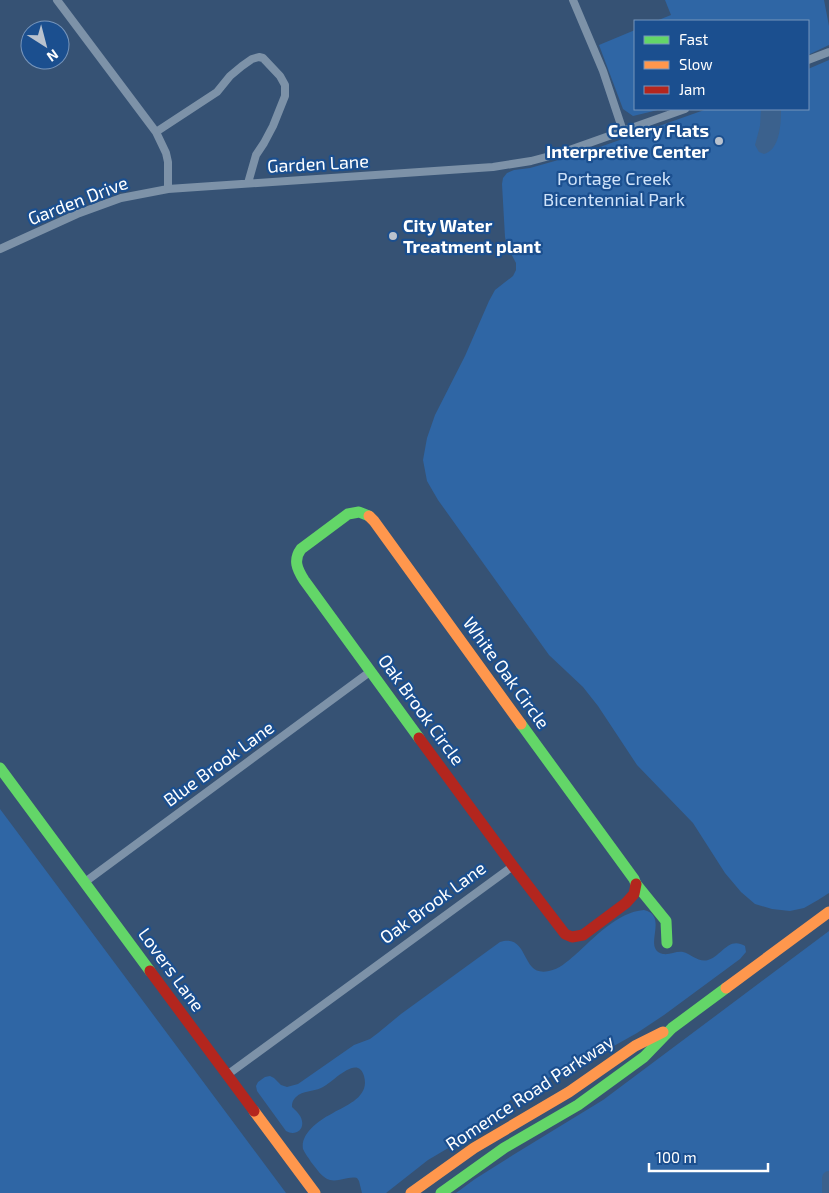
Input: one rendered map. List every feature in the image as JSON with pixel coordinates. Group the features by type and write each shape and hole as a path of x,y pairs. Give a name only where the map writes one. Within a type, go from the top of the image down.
{"street":[{"path":"56,0 156,132 168,162 168,189"},
{"path":"573,0 603,71 623,131"},
{"path":"809,60 829,52"},
{"path":"156,132 217,92 230,76 252,59 263,58 280,76 285,85 285,96 273,126 256,155 248,183"},
{"name":"Garden Lane","path":"168,189 493,167 531,161 562,153 682,110"},
{"name":"Garden Drive","path":"0,249 77,214 121,198 168,189"},
{"name":"White Oak Circle","path":"300,574 296,562 297,554 301,549 348,514 358,511 370,517 636,884 666,921 667,943"},
{"name":"Oak Brook Circle","path":"300,574 513,866"},
{"name":"Blue Brook Lane","path":"85,882 371,671"},
{"name":"Lovers Lane","path":"0,768 315,1193"},
{"name":"Oak Brook Lane","path":"227,1075 513,866 562,932 572,937 583,935 626,903 634,894 636,884"},
{"name":"Romence Road Parkway","path":"441,1193 504,1148 585,1099 644,1057 672,1028 829,912"},
{"name":"Romence Road Parkway","path":"411,1193 474,1148 569,1092 635,1046 672,1028"}],"green space":[{"path":"665,0 824,0 829,26 829,45 809,55 809,20 658,20 671,15"},
{"name":"Portage Creek Bicentennial Park","path":"634,30 634,110 658,110 633,116 623,109 599,45"},
{"path":"829,60 829,893 804,908 790,911 772,909 755,904 741,892 725,873 693,823 637,765 598,706 583,687 549,655 438,500 427,481 423,460 427,438 435,415 465,356 489,301 495,290 513,276 516,270 516,263 507,246 505,237 502,184 503,178 507,173 583,153 704,110 809,110 809,69"},
{"path":"0,809 286,1193 0,1193"},
{"path":"644,910 651,913 655,919 654,946 657,951 663,954 683,952 705,961 713,958 729,945 734,944 745,946 746,952 740,959 637,1033 518,1095 494,1115 450,1147 428,1160 386,1193 362,1193 357,1178 327,1179 311,1162 303,1149 305,1137 312,1127 361,1095 365,1083 361,1070 356,1068 350,1069 321,1088 302,1093 296,1097 292,1107 301,1117 302,1125 300,1130 295,1133 286,1131 257,1091 256,1086 258,1082 270,1076 281,1085 287,1087 298,1084 354,1045 370,1039 500,942 510,941 516,944 533,968 540,971 549,971 566,963 606,927 624,915"},
{"path":"829,931 829,1193 456,1193 475,1179 603,1100"}],"shaded area":[{"path":"761,110 781,110 780,129 776,142 769,152 764,154 759,152 755,145 760,126"}],"waterway":[{"path":"829,1178 829,1192"}],"traffic: fast":[{"path":"369,516 359,512 348,514 301,549 297,557 297,564 304,580 419,738"},
{"path":"521,724 636,884 666,921 667,943"},
{"path":"0,768 150,971"},
{"path":"441,1193 504,1148 578,1105 644,1057 672,1028 726,988"}],"traffic: slow":[{"path":"369,516 521,724"},
{"path":"726,988 829,912"},
{"path":"411,1193 474,1148 569,1092 635,1046 663,1032"},
{"path":"254,1111 315,1193"}],"traffic: jam":[{"path":"419,738 565,934 572,937 583,935 626,903 634,894 636,884"},
{"path":"150,971 254,1111"}],"place":[{"name":"Celery Flats Interpretive Center","path":"719,141"},
{"name":"City Water Treatment plant","path":"393,236"}]}
